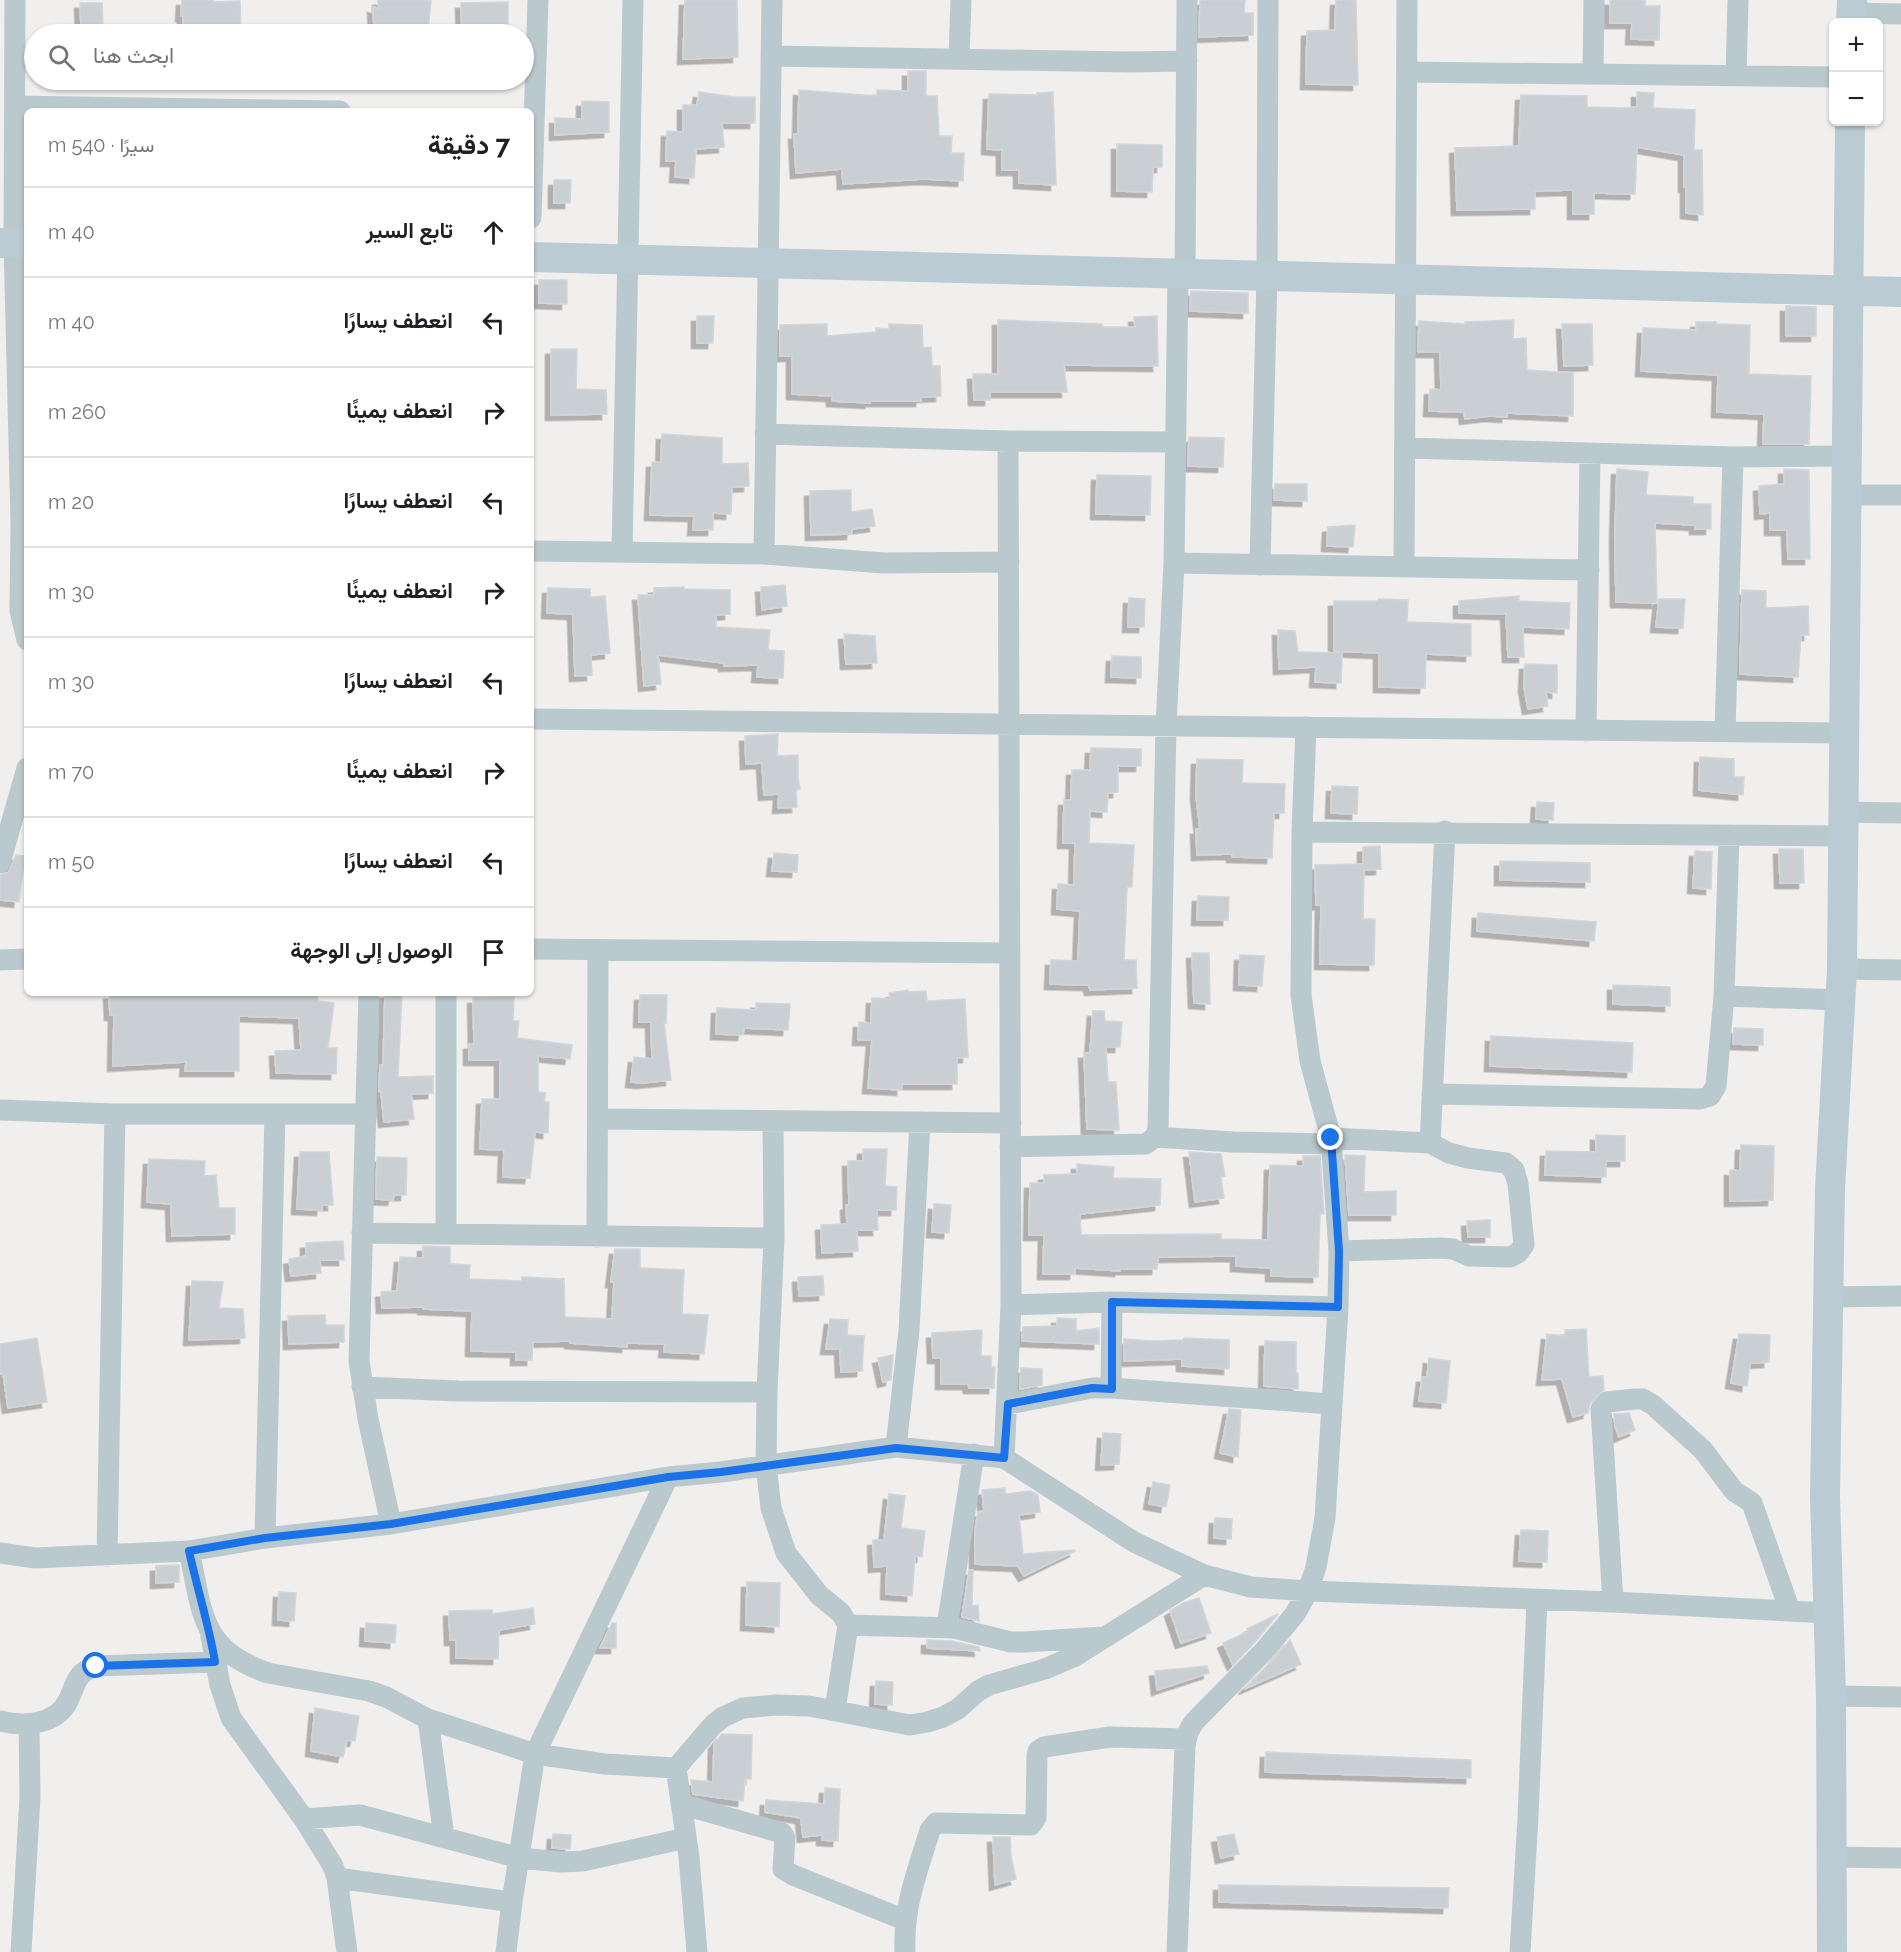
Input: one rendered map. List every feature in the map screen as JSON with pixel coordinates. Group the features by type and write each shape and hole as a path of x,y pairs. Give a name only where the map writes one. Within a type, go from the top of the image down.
{"street":[{"path":"15,0 14,244 22,366 24,523 20,611 24,628"},
{"path":"534,76 538,0"},
{"path":"622,552 633,0"},
{"path":"764,554 772,0"},
{"path":"959,60 961,0"},
{"path":"1010,1147 1146,1144 1155,1137 1158,1129 1166,725 1174,563 1187,0"},
{"path":"1260,565 1267,276 1268,0"},
{"path":"1404,567 1407,0"},
{"path":"1593,74 1594,0"},
{"path":"1736,76 1738,0"},
{"path":"1852,12 1901,14"},
{"path":"771,56 1187,61"},
{"path":"1407,72 1829,77"},
{"path":"532,108 533,90"},
{"path":"15,105 178,108"},
{"path":"1832,1952 1831,1696 1825,1497 1830,1189 1842,969 1850,126"},
{"path":"534,256 1901,292"},
{"path":"765,434 1008,441 1176,442"},
{"path":"1004,1458 1011,1305 1008,441"},
{"path":"1406,448 1733,457 1847,456"},
{"path":"1587,731 1590,454"},
{"path":"1725,732 1733,457"},
{"path":"1845,495 1901,495"},
{"path":"534,551 764,554 884,563 1009,562"},
{"path":"1174,563 1589,570"},
{"path":"534,719 1844,733"},
{"path":"1177,1952 1186,1739 1194,1722 1264,1651 1294,1614 1308,1592 1316,1567 1325,1518 1338,1307 1339,1251 1331,1141 1310,1061 1301,996 1302,832 1306,727"},
{"path":"0,863 17,843 24,790"},
{"path":"1302,832 1445,831 1729,835 1843,824 1901,813"},
{"path":"1430,1143 1445,831"},
{"path":"1432,1094 1700,1100 1710,1096 1716,1086 1724,996 1729,835"},
{"path":"534,950 1010,953"},
{"path":"597,1238 598,950"},
{"path":"0,960 24,959"},
{"path":"1842,969 1901,970"},
{"path":"369,996 359,1361 362,1388 391,1524"},
{"path":"446,1233 447,996"},
{"path":"1724,996 1841,1000"},
{"path":"0,1110 115,1114 367,1114"},
{"path":"107,1556 115,1114"},
{"path":"265,1538 275,1114"},
{"path":"598,1119 1011,1123"},
{"path":"773,1121 774,1238 766,1465 771,1508 786,1552 819,1595 841,1612 848,1625 836,1710"},
{"path":"896,1448 908,1350 920,1122"},
{"path":"1155,1137 1233,1142 1430,1143 1449,1153 1506,1163 1514,1170 1518,1184 1524,1245 1510,1257 1469,1256 1454,1249 1440,1248 1339,1251"},
{"path":"362,1233 597,1238 774,1238"},
{"path":"1827,1297 1901,1296"},
{"path":"1011,1305 1112,1302 1338,1307"},
{"path":"1112,1302 1112,1389"},
{"path":"362,1388 458,1391 767,1392"},
{"path":"1008,1404 1092,1388 1331,1404"},
{"path":"1613,1602 1601,1409 1607,1402 1643,1399 1693,1440 1734,1491 1752,1503 1790,1611"},
{"path":"0,1553 35,1558 189,1551 265,1538 391,1524 668,1477 896,1448 1004,1458 1134,1542 1204,1575 1251,1587 1308,1592 1613,1602 1828,1613"},
{"path":"947,1627 974,1454"},
{"path":"506,1952 535,1754 668,1477"},
{"path":"189,1551 205,1620 211,1635 220,1684 231,1718 304,1820 333,1866 337,1878 347,1952"},
{"path":"697,1952 686,1838 676,1768 713,1725 723,1717 743,1708 789,1705 836,1710 910,1725 928,1722 958,1709 978,1691 989,1685 1066,1661 1204,1575"},
{"path":"1520,1952 1537,1600"},
{"path":"848,1625 947,1627 1011,1642 1109,1636"},
{"path":"211,1635 224,1650 252,1668 268,1673 369,1691 386,1697 428,1719 535,1754 620,1765 676,1768"},
{"path":"0,1721 29,1724 54,1716 68,1701 76,1680 89,1668 96,1666 215,1662"},
{"path":"1831,1696 1901,1697"},
{"path":"428,1719 444,1837"},
{"path":"21,1952 30,1797 29,1724"},
{"path":"905,1952 905,1920 908,1901 930,1830 936,1823 1028,1827 1036,1818 1037,1755 1040,1749 1052,1745 1110,1737 1186,1739"},
{"path":"681,1804 782,1833 785,1838 783,1869 905,1920"},
{"path":"304,1820 348,1814 360,1815 520,1858 573,1862 686,1838"},
{"path":"1831,1857 1901,1858"},
{"path":"337,1878 512,1902"}],"building":[{"path":"182,0 240,1 241,24 183,24 183,16 181,16"},
{"path":"378,0 431,0 429,24 374,24 373,7 378,9"},
{"path":"685,0 737,0 738,57 683,59"},
{"path":"1200,0 1245,0 1244,13 1253,13 1253,35 1199,37"},
{"path":"1336,0 1356,0 1358,85 1306,84 1307,31 1335,30"},
{"path":"1610,0 1645,0 1645,6 1660,6 1659,40 1631,39 1632,23 1610,23"},
{"path":"508,2 508,24 462,24 461,3"},
{"path":"80,3 102,3 103,24 81,24"},
{"path":"908,71 926,71 926,96 937,96 939,136 952,136 951,153 964,153 963,181 924,179 843,184 842,169 796,173 794,134 798,134 799,90 877,96 877,90 908,91"},
{"path":"699,92 734,97 755,97 755,123 722,123 724,147 696,149 694,178 675,177 676,161 666,161 667,131 683,132 683,105 697,105"},
{"path":"1053,92 1056,185 1019,183 1019,170 1002,170 1002,150 987,149 989,94 1037,95 1037,93"},
{"path":"1637,92 1654,93 1653,108 1695,110 1694,150 1702,150 1703,215 1686,213 1684,155 1637,147 1635,194 1594,193 1594,214 1573,214 1573,190 1535,191 1535,209 1457,210 1455,148 1519,146 1521,95 1587,96 1587,107 1627,108 1637,107"},
{"path":"582,101 609,102 609,132 555,135 555,118 582,119"},
{"path":"1117,144 1162,145 1162,167 1153,167 1152,192 1117,191"},
{"path":"554,180 571,180 570,203 554,203"},
{"path":"539,280 567,280 567,304 539,303"},
{"path":"1191,291 1248,293 1248,313 1190,311"},
{"path":"1786,306 1816,307 1816,336 1786,336"},
{"path":"697,316 714,316 713,343 697,343"},
{"path":"1157,316 1158,366 1064,365 1067,392 990,392 990,400 974,400 973,374 998,374 998,320 1135,327 1134,317"},
{"path":"1514,320 1513,339 1526,338 1527,370 1573,373 1573,416 1507,413 1507,417 1490,416 1465,419 1464,412 1429,411 1430,389 1441,390 1440,352 1418,352 1419,321 1465,324 1465,322"},
{"path":"1696,322 1750,325 1749,374 1811,376 1809,444 1763,444 1764,414 1717,412 1718,375 1641,371 1643,328 1696,330"},
{"path":"827,324 827,336 876,332 876,328 889,329 889,324 922,325 923,348 931,347 932,366 940,366 941,396 921,397 921,401 870,401 870,403 832,401 832,396 792,394 792,356 780,356 780,325"},
{"path":"1562,324 1592,324 1593,365 1564,366"},
{"path":"551,349 577,349 576,389 606,390 607,414 551,415"},
{"path":"662,434 722,438 722,464 748,463 749,486 732,487 731,514 713,513 713,530 693,530 694,516 650,515 652,462 661,462"},
{"path":"1189,437 1224,438 1223,467 1188,466"},
{"path":"1617,469 1648,472 1646,495 1693,497 1693,504 1711,504 1711,529 1695,529 1695,525 1655,523 1657,603 1616,602"},
{"path":"1784,469 1809,470 1810,559 1788,559 1787,530 1770,530 1770,513 1760,514 1759,486 1784,484"},
{"path":"1097,475 1151,476 1150,515 1096,514"},
{"path":"1275,484 1307,484 1307,501 1274,500"},
{"path":"851,490 851,512 872,509 875,526 852,529 852,534 811,535 810,491"},
{"path":"1355,525 1353,547 1327,546 1328,527"},
{"path":"785,585 787,606 762,610 761,587"},
{"path":"684,587 684,589 730,590 730,614 716,615 716,627 770,630 768,650 784,651 783,678 757,677 758,665 724,666 724,663 658,655 661,684 644,686 638,595 654,595 654,588"},
{"path":"548,588 590,589 590,597 605,596 610,653 591,655 592,675 575,676 573,614 547,613"},
{"path":"1742,590 1766,591 1766,608 1808,606 1809,635 1801,635 1798,677 1740,674"},
{"path":"1519,596 1519,601 1570,603 1569,629 1523,627 1524,657 1508,657 1506,614 1459,613 1459,601"},
{"path":"1129,598 1145,599 1144,627 1128,627"},
{"path":"1379,599 1408,600 1407,622 1471,624 1471,656 1426,654 1425,688 1379,687 1379,653 1334,651 1334,601 1378,601"},
{"path":"1659,599 1685,599 1683,628 1656,627"},
{"path":"1278,630 1295,631 1298,652 1342,653 1341,683 1315,682 1316,667 1279,669"},
{"path":"844,634 875,636 877,663 846,664"},
{"path":"1112,656 1141,657 1141,678 1111,677"},
{"path":"1525,664 1557,665 1557,693 1546,692 1548,706 1528,709 1524,687"},
{"path":"778,734 777,756 798,755 800,789 796,790 797,807 778,808 779,794 764,795 762,763 746,764 745,736"},
{"path":"1091,748 1141,749 1141,766 1118,766 1118,792 1108,793 1107,812 1090,811 1089,843 1134,845 1132,887 1127,887 1124,960 1136,960 1137,988 1090,990 1089,985 1050,984 1051,960 1078,961 1080,911 1057,909 1058,884 1074,885 1075,843 1063,843 1064,800 1071,800 1072,770 1090,770"},
{"path":"1700,757 1734,759 1734,777 1744,777 1743,795 1699,790"},
{"path":"1197,759 1243,760 1242,783 1285,784 1284,813 1274,813 1272,858 1232,857 1232,854 1197,855 1196,829 1200,829 1196,795"},
{"path":"1332,786 1358,787 1357,814 1331,813"},
{"path":"1537,802 1554,803 1553,820 1536,819"},
{"path":"1380,846 1381,869 1364,870 1363,919 1375,919 1374,965 1320,964 1321,904 1316,905 1315,865 1363,864 1363,847"},
{"path":"1779,849 1803,849 1804,883 1780,883"},
{"path":"1695,851 1712,852 1711,889 1693,888"},
{"path":"774,853 798,855 797,872 772,871"},
{"path":"16,855 24,856 19,902 0,900 0,875 9,872"},
{"path":"1500,861 1590,863 1590,882 1500,880"},
{"path":"1198,896 1229,897 1228,920 1197,920"},
{"path":"1478,913 1596,922 1594,941 1477,931"},
{"path":"1192,953 1209,953 1210,1004 1194,1003"},
{"path":"1240,955 1264,956 1262,986 1239,985"},
{"path":"1613,985 1670,987 1670,1006 1613,1004"},
{"path":"908,990 909,992 926,991 927,1001 965,999 968,1057 957,1058 957,1084 902,1084 902,1090 868,1088 872,1040 858,1040 859,1022 871,1023 872,998 890,999 889,993"},
{"path":"640,995 667,995 666,1023 664,1022 671,1080 631,1082 634,1057 652,1059 651,1022 639,1022"},
{"path":"109,996 317,996 318,1001 334,1003 328,1048 337,1048 336,1074 276,1073 275,1051 301,1050 299,1018 239,1016 239,1071 185,1071 186,1062 113,1066 114,1015 110,1015"},
{"path":"385,996 402,996 398,1077 433,1076 433,1093 411,1094 414,1119 384,1122 381,1092 379,1091 380,1065 383,1065"},
{"path":"514,997 513,1021 519,1021 517,1038 572,1045 570,1059 538,1056 538,1092 546,1093 544,1102 549,1102 548,1133 535,1132 530,1178 503,1177 504,1150 480,1149 482,1099 500,1099 500,1060 469,1060 469,1044 474,1044 473,998"},
{"path":"756,1003 790,1004 788,1030 744,1028 743,1035 716,1034 717,1008 756,1010"},
{"path":"1093,1011 1104,1011 1105,1021 1122,1022 1120,1047 1106,1047 1108,1082 1116,1082 1119,1130 1087,1129 1084,1053 1090,1053"},
{"path":"1734,1028 1763,1029 1763,1045 1733,1044"},
{"path":"1491,1036 1633,1043 1632,1072 1490,1066"},
{"path":"1596,1135 1625,1136 1625,1161 1606,1161 1606,1177 1545,1175 1546,1151 1596,1152"},
{"path":"1741,1145 1774,1146 1773,1200 1730,1201 1730,1170 1740,1171"},
{"path":"863,1149 887,1149 885,1186 897,1187 896,1210 877,1210 878,1230 857,1230 858,1251 822,1253 821,1225 847,1224 848,1161 863,1161"},
{"path":"300,1152 329,1152 333,1205 322,1205 322,1210 297,1209"},
{"path":"1189,1152 1221,1154 1225,1176 1221,1177 1224,1198 1195,1202"},
{"path":"1345,1155 1365,1156 1364,1192 1396,1191 1396,1215 1349,1215"},
{"path":"1303,1156 1320,1156 1324,1214 1320,1214 1318,1277 1271,1276 1271,1268 1236,1266 1236,1256 1158,1257 1157,1269 1120,1269 1120,1271 1075,1268 1075,1274 1043,1274 1044,1235 1029,1235 1030,1183 1044,1183 1044,1175 1077,1174 1077,1164 1114,1167 1113,1178 1161,1179 1160,1205 1080,1214 1081,1235 1221,1234 1221,1239 1268,1240 1270,1165 1303,1166"},
{"path":"377,1157 407,1158 406,1195 394,1195 393,1200 376,1199"},
{"path":"149,1159 205,1161 204,1176 216,1175 219,1208 235,1208 235,1234 172,1236 171,1204 147,1202"},
{"path":"934,1204 951,1205 949,1233 932,1232"},
{"path":"1490,1220 1490,1237 1468,1237 1467,1221"},
{"path":"343,1241 344,1260 320,1260 321,1273 291,1276 289,1259 306,1256 306,1243"},
{"path":"423,1246 450,1247 450,1264 470,1265 469,1279 522,1281 522,1277 564,1279 565,1317 612,1319 614,1282 611,1282 615,1249 640,1249 640,1268 684,1270 682,1314 708,1315 704,1354 664,1352 665,1344 627,1343 627,1347 570,1343 570,1341 533,1342 532,1360 516,1360 516,1352 471,1351 472,1311 423,1309 423,1307 382,1308 381,1292 397,1291 400,1257 423,1258"},
{"path":"823,1276 824,1295 799,1296 798,1277"},
{"path":"192,1281 223,1282 219,1308 243,1309 245,1338 189,1340"},
{"path":"325,1315 326,1325 344,1325 344,1342 289,1344 288,1316"},
{"path":"1057,1318 1076,1319 1076,1331 1099,1328 1099,1344 1022,1341 1023,1327 1057,1326"},
{"path":"830,1319 848,1320 847,1335 864,1336 862,1371 841,1372 840,1349 826,1349"},
{"path":"1586,1329 1589,1377 1603,1376 1604,1390 1591,1401 1588,1413 1573,1417 1562,1379 1542,1380 1547,1334 1565,1336 1565,1330"},
{"path":"982,1330 981,1356 991,1356 991,1367 995,1367 994,1388 969,1388 968,1384 941,1384 941,1358 933,1358 932,1333"},
{"path":"1739,1334 1770,1335 1769,1362 1750,1363 1747,1386 1731,1383"},
{"path":"37,1338 47,1402 8,1408 3,1373 0,1374 0,1344"},
{"path":"1184,1338 1229,1340 1229,1369 1182,1366 1182,1359 1124,1361 1124,1339 1152,1341 1183,1340"},
{"path":"1265,1341 1296,1342 1298,1389 1264,1386"},
{"path":"893,1355 891,1380 883,1382 878,1358"},
{"path":"1429,1358 1450,1361 1446,1403 1419,1401 1422,1377 1427,1377"},
{"path":"1021,1368 1042,1369 1042,1385 1020,1389"},
{"path":"1229,1409 1241,1410 1238,1457 1220,1453"},
{"path":"1629,1413 1635,1430 1619,1437 1614,1414"},
{"path":"1103,1433 1121,1434 1119,1464 1101,1465"},
{"path":"1153,1482 1170,1485 1166,1507 1149,1504"},
{"path":"1005,1488 1005,1494 1031,1491 1038,1495 1040,1512 1019,1515 1023,1554 1075,1551 1024,1576 1018,1566 975,1564 975,1530 978,1512 984,1511 982,1490"},
{"path":"889,1494 905,1496 901,1528 925,1531 922,1557 915,1556 912,1596 886,1594 887,1566 874,1567 873,1540 884,1540"},
{"path":"1215,1518 1232,1519 1231,1539 1214,1538"},
{"path":"1521,1530 1548,1531 1547,1562 1519,1561"},
{"path":"179,1565 179,1582 156,1583 156,1566"},
{"path":"969,1570 973,1570 972,1606 978,1605 979,1621 962,1617"},
{"path":"747,1582 780,1583 779,1627 746,1625"},
{"path":"279,1592 296,1593 294,1621 278,1620"},
{"path":"1199,1598 1211,1633 1181,1643 1170,1611 1183,1603"},
{"path":"533,1608 535,1624 499,1630 498,1659 456,1658 456,1640 450,1640 449,1611 492,1610 492,1614"},
{"path":"1278,1614 1233,1665 1223,1643 1248,1632 1247,1629"},
{"path":"366,1623 396,1625 395,1643 365,1641"},
{"path":"612,1623 616,1623 616,1648 600,1648"},
{"path":"927,1640 952,1641 979,1647 980,1651 927,1648"},
{"path":"1290,1640 1301,1664 1244,1689 1273,1660"},
{"path":"1207,1666 1209,1673 1157,1690 1155,1671"},
{"path":"876,1681 893,1682 892,1705 875,1704"},
{"path":"315,1708 359,1716 355,1741 347,1740 343,1757 311,1751"},
{"path":"722,1734 752,1735 751,1779 745,1779 743,1801 693,1794 691,1780 713,1782 714,1744"},
{"path":"1266,1752 1471,1760 1471,1778 1265,1772"},
{"path":"825,1788 840,1789 838,1841 822,1840 822,1835 803,1837 801,1818 765,1812 766,1800 824,1804"},
{"path":"553,1834 571,1835 570,1849 552,1848"},
{"path":"1234,1834 1239,1854 1221,1858 1217,1837"},
{"path":"993,1837 1010,1837 1011,1857 1016,1879 995,1885"},
{"path":"1219,1885 1449,1888 1448,1908 1219,1902"}],"route":[{"path":"96,1666 215,1662 211,1635 205,1620 189,1551 265,1538 391,1524 668,1477 896,1448 1004,1458 1008,1404 1071,1391 1092,1388 1112,1389 1112,1302 1338,1307 1339,1251 1331,1138"}]}
